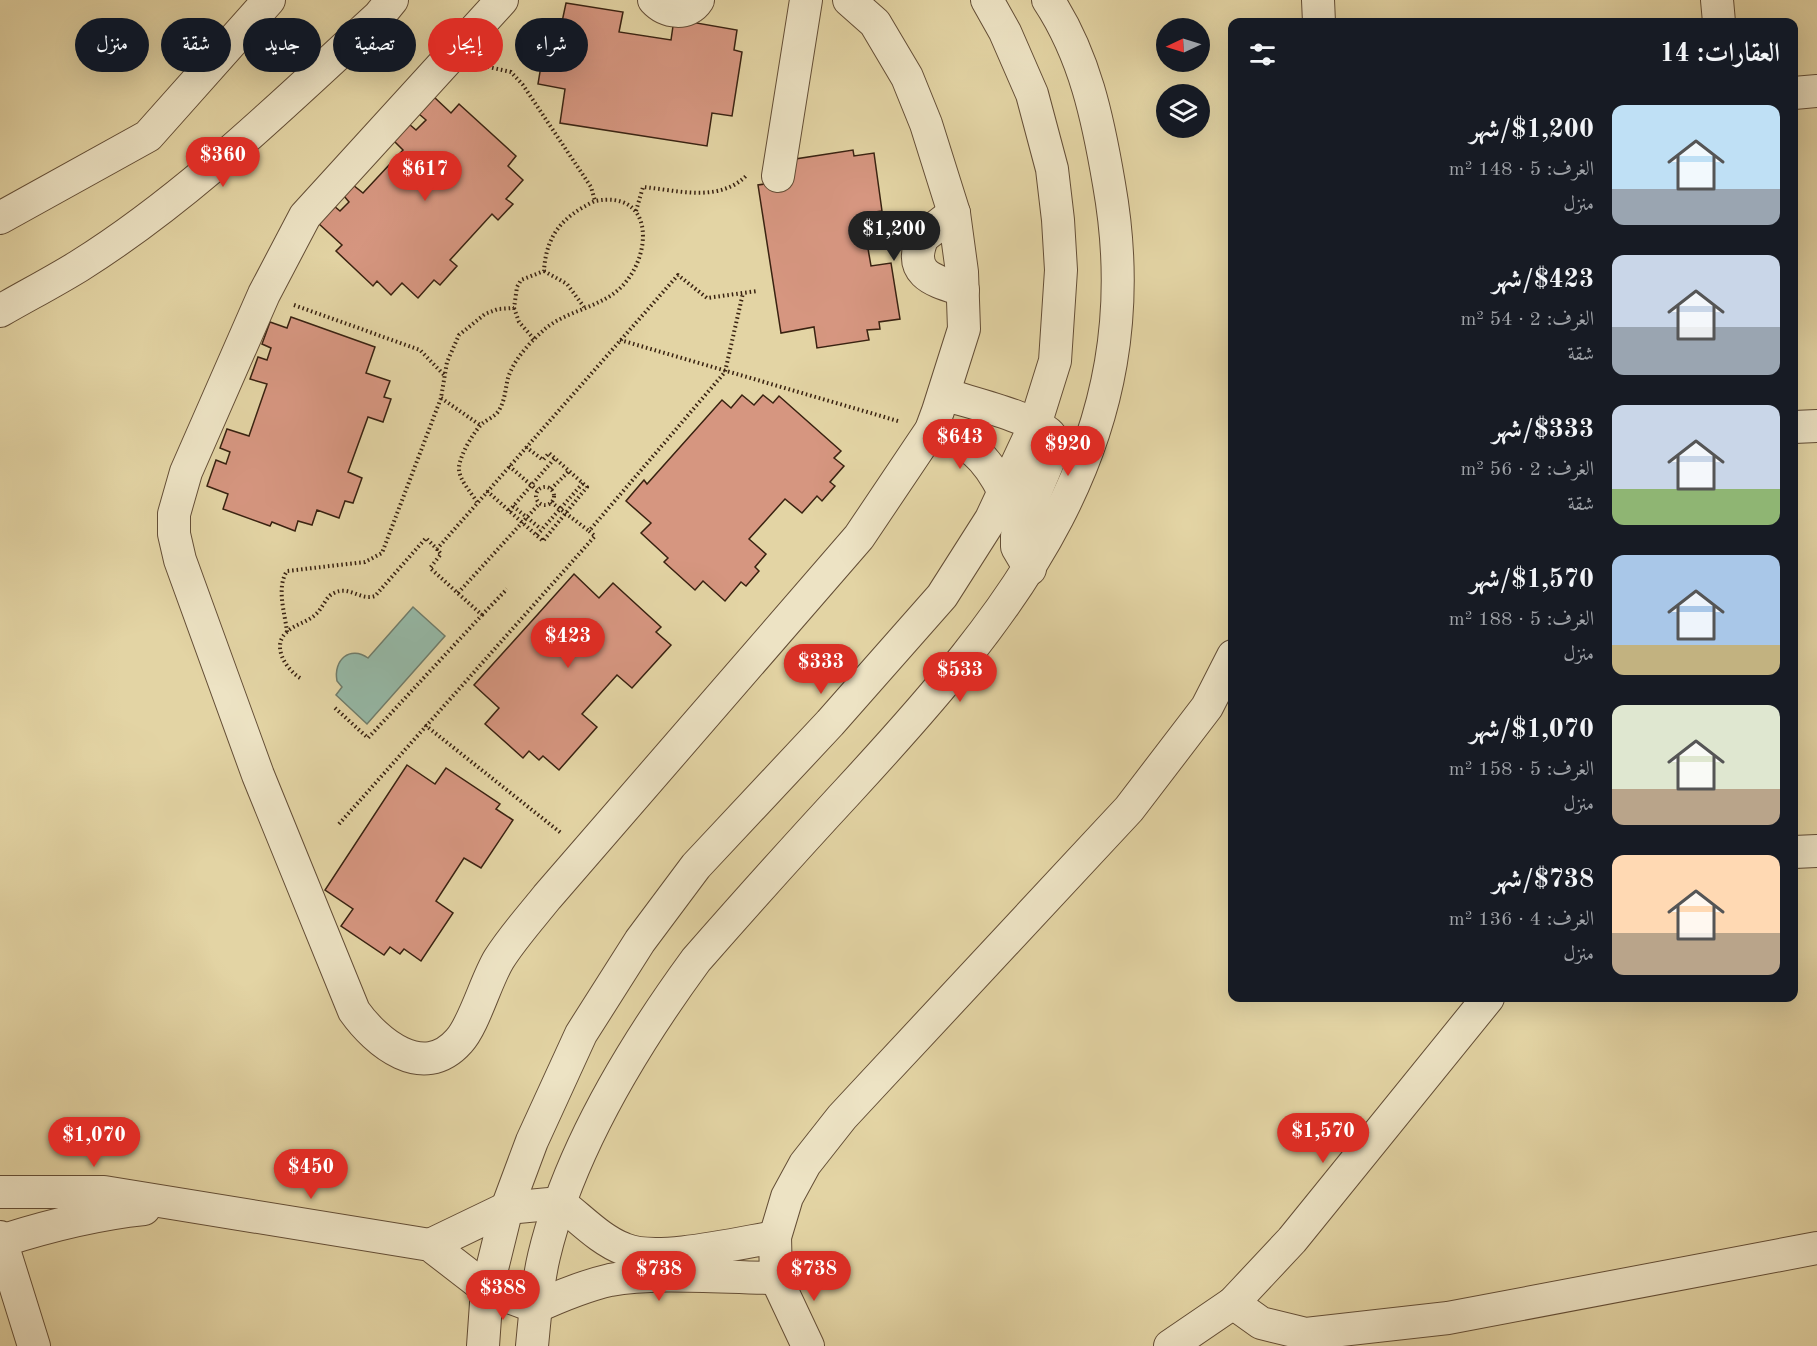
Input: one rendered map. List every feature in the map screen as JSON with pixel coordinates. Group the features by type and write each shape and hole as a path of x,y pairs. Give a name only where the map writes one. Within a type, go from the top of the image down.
{"street":[{"path":"0,218 148,136 269,0"},
{"path":"0,311 80,265 159,208 232,149 379,16 392,0"},
{"path":"486,18 502,0"},
{"path":"654,0 664,9 682,11 690,9 698,0"},
{"path":"763,174 806,0"},
{"path":"437,72 305,216 264,294 186,472 174,514 174,534 258,775 354,1011 368,1031 390,1049 418,1058 431,1058 443,1053 459,1041 499,960 547,897 859,537 938,412 964,329 963,290 954,213 929,133 907,77 875,23 849,0"},
{"path":"483,1346 487,1289 507,1208 532,1141 581,1034 640,941 696,866 830,723 942,596 991,519 1031,434 1055,362 1061,270 1058,220 1052,169 1032,94 1005,32 987,0"},
{"path":"532,1346 544,1256 560,1203 601,1111 665,1003 696,960 959,667 1030,569 1066,505 1089,447 1108,379 1116,315 1118,270 1112,204 1092,99 1066,31 1048,0"},
{"path":"1318,0 1319,18"},
{"path":"1717,0 1719,18"},
{"path":"1798,93 1817,92"},
{"path":"954,213 923,237 919,259 924,274 930,279 963,290"},
{"path":"938,412 1031,434 1050,434 1053,450 1017,536 1017,547 1030,569"},
{"path":"938,412 955,438 976,451 993,470 1004,492"},
{"path":"1798,427 1817,426"},
{"path":"808,1346 776,1278 776,1237 787,1197 805,1164 842,1117 1129,809 1207,706 1228,666"},
{"path":"1798,852 1817,851"},
{"path":"1170,1346 1233,1303 1292,1240 1485,1002"},
{"path":"0,1192 104,1192 430,1245 487,1289 536,1307 571,1292 611,1280 646,1277 776,1278"},
{"path":"430,1245 507,1208 560,1203 615,1245 627,1251 646,1253 695,1251 776,1237"},
{"path":"34,1346 1,1239 113,1212 184,1204"},
{"path":"1233,1303 1261,1323 1306,1334 1448,1318 1817,1248"}],"path":[{"path":"503,70 511,72 523,85 591,187 595,201"},
{"path":"477,502 460,477 459,465 480,425 496,414 502,404 514,364 534,339 564,316 612,295 632,273 639,259 644,233 636,211 643,187 707,194 721,192 763,174"},
{"path":"544,271 549,241 561,222 595,201 617,200 636,211"},
{"path":"544,271 567,284 584,307"},
{"path":"534,339 519,322 514,308 517,287 521,280 544,271"},
{"path":"437,549 678,275 707,298 757,291"},
{"path":"589,531 725,372 743,293"},
{"path":"264,294 420,350 445,377"},
{"path":"287,632 282,578 287,571 365,562 382,553 441,398 447,362 459,335 485,314 498,309 514,308"},
{"path":"620,340 725,372 938,412"},
{"path":"441,398 480,425"},
{"path":"487,491 543,540 587,487 549,453 543,460 526,447"},
{"path":"509,511 555,458"},
{"path":"509,466 537,490"},
{"path":"551,489 569,471"},
{"path":"537,535 583,483"},
{"path":"542,487 551,489 554,494 551,502 544,506 538,504 535,495 537,490 542,487"},
{"path":"339,824 595,536 551,502"},
{"path":"458,593 538,504"},
{"path":"513,506 541,530"},
{"path":"300,678 291,672 281,655 282,637 316,614 331,594 338,591 352,592 365,598 375,596 426,538 441,554 430,568 482,615"},
{"path":"335,708 368,738 507,589"},
{"path":"425,725 585,853"}],"shaded area":[{"path":"413,607 445,636 367,724 336,695 342,687 337,681 336,673 340,661 349,654 355,653 368,658"}],"building":[{"path":"566,3 623,12 619,32 671,40 674,19 737,30 734,50 742,52 732,116 712,113 707,146 560,123 565,89 538,84 540,72 588,72 588,18 563,18"},
{"path":"434,97 451,113 459,104 516,156 508,166 523,180 506,199 513,204 498,220 492,214 450,260 457,266 440,285 434,280 418,298 402,283 391,295 377,281 373,286 336,251 342,245 318,223 334,206 340,211 349,202 344,196 353,185 363,193 403,150 394,141 409,124 416,130 426,120 419,114"},
{"path":"853,150 854,156 874,153 882,211 862,214 871,266 891,263 900,319 879,322 880,329 867,330 869,340 817,348 814,327 781,333 758,185 792,180 789,160"},
{"path":"291,317 375,347 366,373 390,381 384,397 391,399 383,422 368,417 348,472 362,478 353,503 345,501 339,518 317,510 312,525 298,521 295,531 272,522 270,526 223,509 228,494 207,486 216,460 226,464 230,452 220,448 227,429 249,436 267,384 250,379 258,357 267,360 271,348 262,344 270,322 287,328"},
{"path":"742,395 754,405 763,395 773,403 779,396 841,451 834,458 844,466 830,482 835,486 822,501 817,496 802,513 785,499 749,539 766,554 755,567 759,571 746,586 741,582 725,601 703,581 695,590 664,562 668,558 641,533 651,523 626,501 644,480 647,484 722,400 731,408"},
{"path":"574,574 599,598 613,583 661,627 656,632 671,645 632,688 617,675 582,714 597,727 559,770 543,756 539,760 529,751 523,758 485,724 499,708 474,685"},
{"path":"407,765 435,784 446,768 500,804 496,809 513,820 481,868 464,858 436,901 453,913 421,961 404,949 400,954 390,947 384,955 341,926 353,909 325,890"}]}
